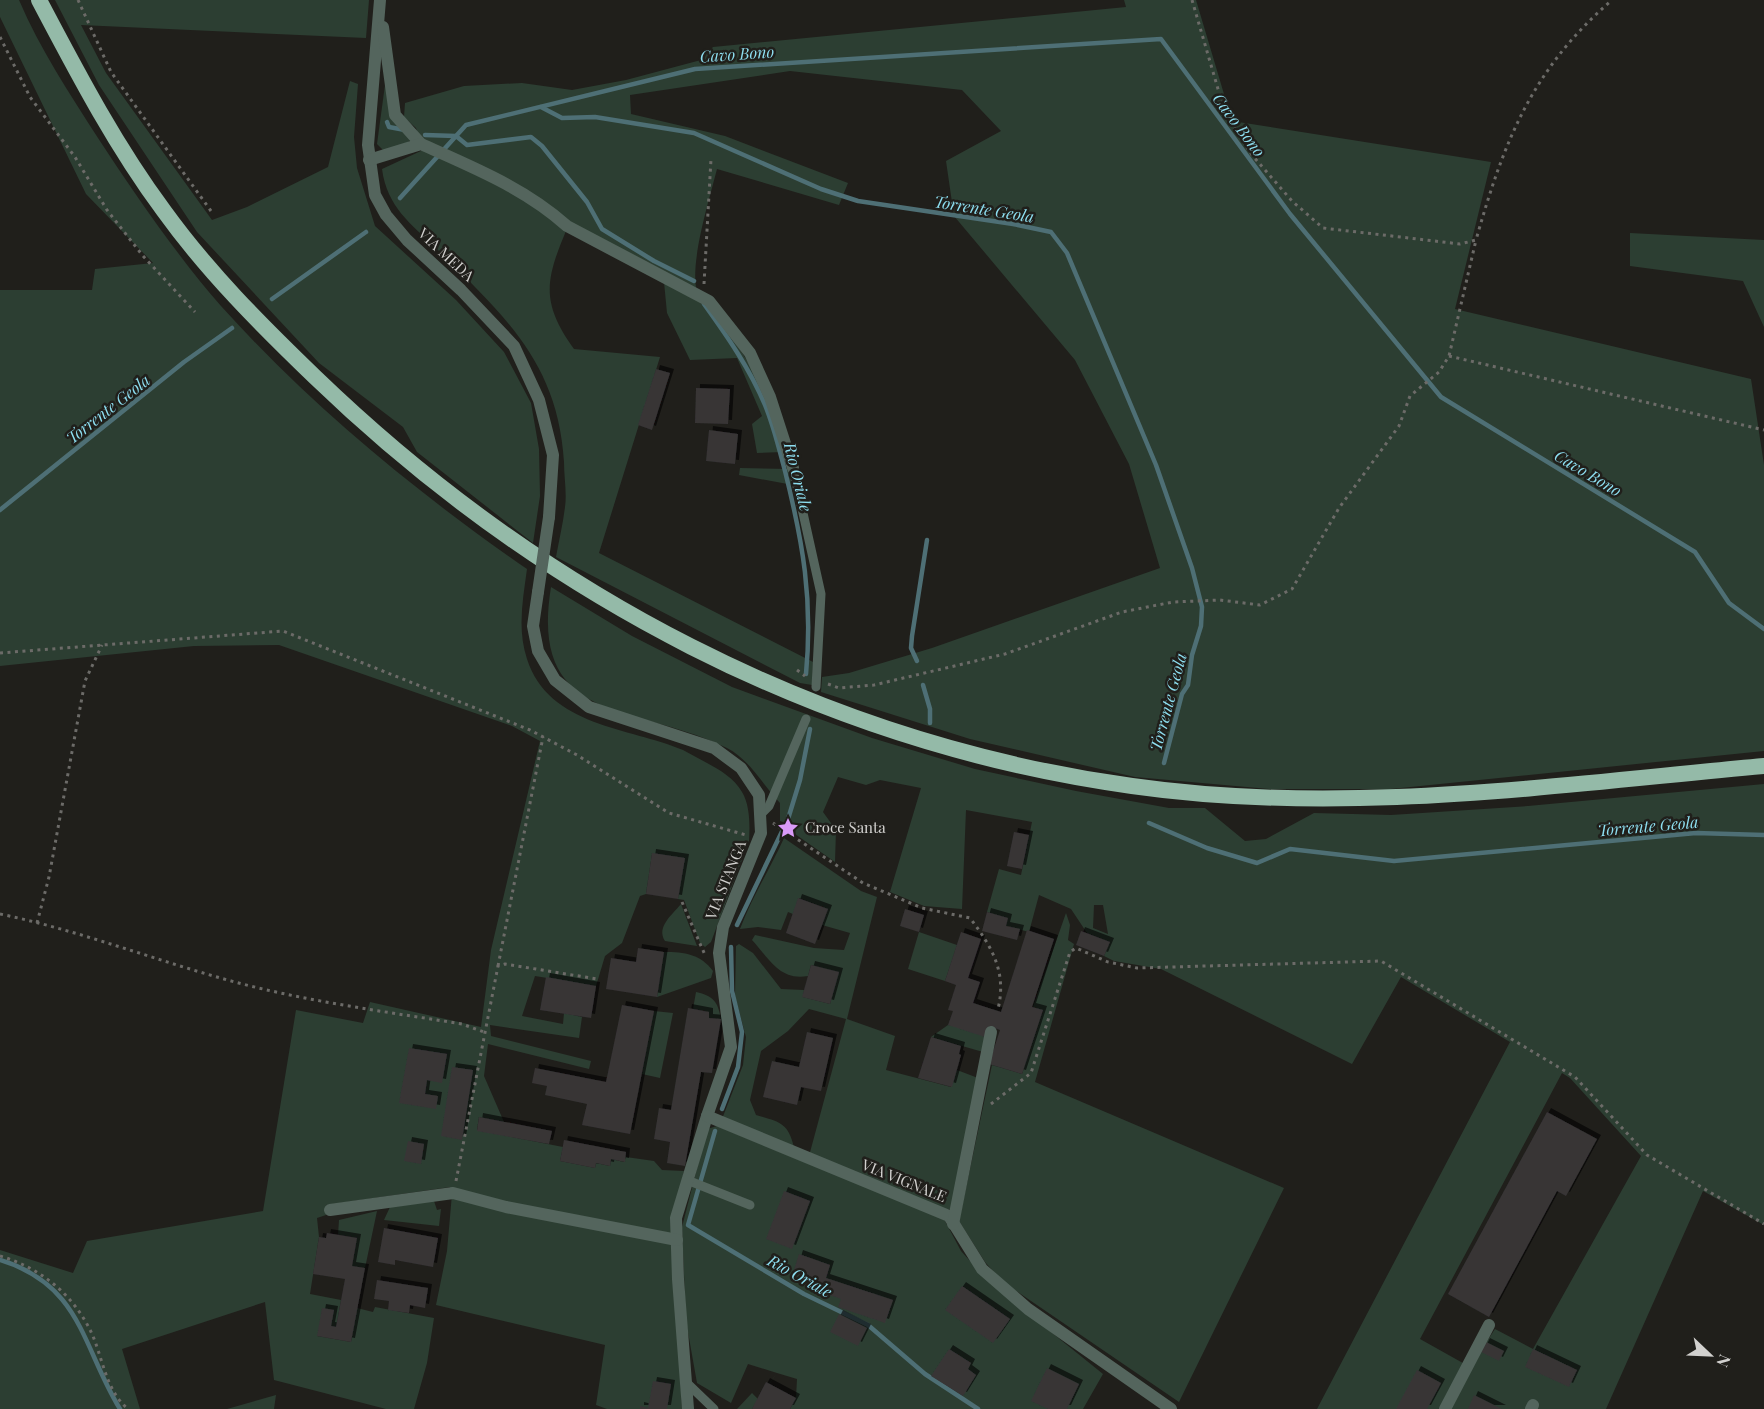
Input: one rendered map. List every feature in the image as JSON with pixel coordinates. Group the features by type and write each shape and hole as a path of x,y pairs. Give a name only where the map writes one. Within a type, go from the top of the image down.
{"highway":[{"path":"39,0 90,96 164,212 247,311 360,421 499,533 593,594 699,653 873,726 972,756 1133,786 1263,797 1389,799 1764,766"}],"street":[{"path":"380,5 395,115 427,147 511,186 552,212 567,226 709,301 750,352 770,397 793,468"},
{"name":"VIA MEDA","path":"380,5 369,160 375,195 386,215 407,240 462,290 514,345 539,400 553,455 549,518 538,592"},
{"path":"369,160 427,147"},
{"name":"VIA STANGA","path":"538,592 533,626 538,651 555,680 589,707 714,748 741,768 759,795 759,838 723,927 719,974 731,1029 731,1047 707,1116 695,1182 676,1218 681,1330 688,1384 688,1409"},
{"path":"953,1224 991,1032"},
{"name":"VIA VIGNALE","path":"707,1116 949,1216 982,1269 1028,1309 1171,1409"},
{"path":"330,1210 453,1193 506,1207 677,1240"},
{"path":"1445,1409 1488,1325"}],"lane":[{"path":"793,468 821,594 816,684"},
{"path":"760,815 769,806 806,719"},
{"path":"695,1182 750,1205"},
{"path":"688,1384 714,1409"}],"path":[{"path":"78,0 111,72 211,212"},
{"path":"1192,0 1225,113 1252,156 1292,201 1323,228 1460,244 1476,240"},
{"path":"816,684 838,687 874,685 1005,654 1122,612 1173,602 1220,600 1260,605 1292,589 1339,508 1400,426 1410,396 1436,374 1449,356 1476,240 1507,143 1533,89 1559,54 1590,19 1612,0"},
{"path":"0,38 30,97 75,157 106,210 143,256 195,312"},
{"path":"703,298 711,159"},
{"path":"1449,356 1764,430"},
{"path":"0,653 283,631 543,737 669,813 759,838"},
{"path":"38,923 49,877 85,681 102,645"},
{"path":"453,1193 543,737"},
{"path":"788,826 783,830 863,883 922,908 970,918 993,948 1003,990 998,1009"},
{"path":"682,902 705,955"},
{"path":"0,914 69,930 236,982 309,1000 462,1024 484,1032"},
{"path":"975,1115 1030,1073 1070,952 1076,948 1108,962 1137,968 1381,961 1575,1077 1647,1155 1764,1224"},
{"path":"498,966 505,964 597,979"},
{"path":"0,1256 32,1267 69,1298 92,1334 113,1389 128,1409"}],"green space":[{"path":"0,0 19,0 36,36 76,104 141,202 205,287 255,343 291,379 366,446 445,510 527,569 522,614 524,648 538,681 553,699 572,712 593,721 662,742 689,753 731,779 739,787 747,803 749,841 711,942 705,947 700,943 684,900 678,899 684,859 652,854 646,894 640,896 622,943 605,956 596,986 535,976 522,1016 563,1024 564,1013 582,1017 579,1038 490,1025 491,1036 591,1061 589,1069 488,1044 484,1076 504,1122 479,1117 477,1130 563,1147 560,1161 595,1168 596,1163 610,1166 611,1159 624,1162 626,1157 654,1161 662,1170 684,1171 670,1237 450,1191 450,1187 326,1205 326,1215 317,1218 319,1237 310,1294 341,1300 336,1327 317,1336 351,1342 357,1308 373,1312 375,1307 434,1318 427,1363 414,1409 386,1409 274,1380 265,1302 122,1349 140,1409 0,1409 0,1250 73,1273 87,1241 263,1211 296,1010 363,1023 370,1002 481,1027 491,950 540,741 512,726 279,645 194,646 0,666 0,290 92,290 95,269 153,263 86,194 0,17"},
{"path":"55,0 369,0 366,38 81,25 106,73 212,220 247,207 328,167 350,81 358,84 354,137 357,168 375,226 456,300 504,352 531,403 539,449 540,496 533,543 417,452 403,427 319,363 197,232 99,85"},
{"path":"1124,0 1196,0 1232,121 1491,162 1455,309 1751,379 1764,465 1764,751 1391,789 1269,789 1135,777 970,739 821,692 822,677 849,673 932,648 1160,568 1129,464 1075,360 954,216 946,161 1001,131 962,90 790,71 630,95 631,114 725,136 848,183 839,205 717,169 705,213 696,264 697,291 750,365 767,401 783,452 757,453 752,424 762,416 737,358 690,360 667,313 664,282 566,231 554,264 551,278 551,305 563,333 574,349 660,357 599,553 813,662 812,685 800,683 556,557 566,491 560,427 551,396 539,368 505,319 409,223 389,194 382,169 423,150 416,128 404,117 405,103 464,86 522,83 572,90 626,80 701,60 713,47 1126,7"},
{"path":"385,85 414,138 402,146 383,150 377,144"},
{"path":"1630,233 1764,240 1764,327 1743,281 1630,266"},
{"path":"740,468 789,469 793,485 739,475"},
{"path":"551,587 632,636 732,687 872,738 975,769 1169,808 1205,808 1245,841 1266,839 1314,813 1391,815 1528,806 1764,784 1764,1225 1703,1191 1606,1409 1317,1409 1510,1042 1401,977 1352,1064 1161,969 1114,961 1104,956 1110,942 1087,933 1071,909 1039,895 1029,932 1006,926 1008,918 987,912 999,869 1021,875 1032,822 966,810 962,909 924,906 890,892 921,788 880,780 866,785 838,777 823,812 836,830 835,862 795,834 796,826 780,821 780,803 735,753 693,734 597,703 573,688 556,665 548,632","holes":["1094,905 1103,905 1108,934 1093,928","1562,1073 1570,1078 1641,1156 1533,1349 1495,1329 1470,1367 1420,1339"]},
{"path":"784,838 861,891 877,897 847,1019 895,1036 886,1070 951,1087 957,1070 978,1078 952,1209 946,1210 809,1156 846,1019 809,1009 788,1031 761,1051 750,1100 756,1115 781,1124 789,1132 794,1147 722,1119 743,1065 746,1037 735,996 736,946 739,944 753,953 781,989 804,990 803,997 830,1004 838,972 811,965 808,976 790,975 776,967 752,940 755,935 814,948 844,950 850,933 822,925 828,909 799,898 793,914 788,912 781,930 758,927 740,929"},
{"path":"681,904 697,946 665,941 663,936 662,931 666,921"},
{"path":"1066,913 1070,925 1068,940 1074,944 1035,1082 1284,1188 1179,1402 1003,1282 985,1262 959,1221 992,1065 1022,1074 1043,1011 1033,1007"},
{"path":"919,932 957,945 945,981 908,969"},
{"path":"664,952 685,954 703,961 713,971 711,978 657,997"},
{"path":"696,992 714,1001 721,1019 709,1018 709,1012 693,1009"},
{"path":"654,1011 673,1013 660,1078 642,1074"},
{"path":"948,1025 992,1027 983,1052 931,1037"},
{"path":"717,1126 944,1219 961,1251 989,1282 1103,1374 1083,1409 790,1409 796,1398 797,1379 748,1364 731,1403 697,1383 686,1321 682,1227 707,1129"},
{"path":"452,1194 670,1240 674,1261 682,1409 607,1409 596,1405 605,1345 436,1305 447,1251"},
{"path":"434,1201 437,1210 441,1209 439,1226 384,1220 390,1207"},
{"path":"377,1211 365,1268 352,1266 357,1238 338,1235 339,1220"},
{"path":"777,1373 752,1409 737,1409 752,1393 758,1399"},
{"path":"276,1395 274,1409 227,1409"}],"building":[{"path":"656,369 670,373 652,430 638,425"},
{"path":"696,388 730,389 728,424 695,423"},
{"path":"709,430 738,434 735,464 706,461"},
{"path":"1014,832 1029,835 1022,869 1007,866"},
{"path":"652,853 685,858 678,899 646,894"},
{"path":"798,898 828,909 815,944 786,933"},
{"path":"905,909 924,915 919,932 900,926"},
{"path":"987,912 1008,918 1006,926 1020,929 1017,940 982,931"},
{"path":"1027,930 1054,939 1032,1007 1043,1010 1022,1074 989,1064 1000,1030 989,1026 985,1037 948,1025 953,1011 948,1010 956,985 945,981 961,932 981,939 968,978 980,982 973,1003 1001,1012"},
{"path":"1081,931 1110,942 1104,956 1076,945"},
{"path":"638,948 664,952 657,997 606,989 611,958 636,962"},
{"path":"811,965 839,972 830,1004 802,997"},
{"path":"546,977 596,986 591,1018 540,1010"},
{"path":"622,1005 654,1011 630,1134 582,1125 587,1104 545,1095 547,1086 532,1083 535,1068 606,1082"},
{"path":"688,1008 709,1012 709,1018 721,1019 712,1073 701,1072 685,1166 667,1163 670,1142 654,1139 659,1108 671,1110"},
{"path":"807,1032 833,1038 821,1091 801,1087 797,1105 763,1097 772,1061 799,1067"},
{"path":"931,1037 961,1046 959,1054 961,1055 952,1087 918,1078"},
{"path":"409,1048 447,1054 442,1083 427,1080 425,1094 438,1096 436,1109 399,1103"},
{"path":"452,1067 473,1070 462,1140 441,1136"},
{"path":"1547,1112 1597,1139 1566,1196 1557,1191 1489,1317 1448,1294"},
{"path":"479,1117 552,1131 549,1144 477,1131"},
{"path":"564,1140 626,1152 625,1162 611,1159 610,1166 596,1163 595,1168 560,1161"},
{"path":"408,1141 424,1144 421,1164 404,1161"},
{"path":"784,1191 810,1201 792,1249 766,1239"},
{"path":"384,1228 438,1238 433,1267 395,1260 395,1265 378,1262"},
{"path":"327,1233 357,1238 352,1266 365,1268 351,1342 317,1336 322,1308 334,1310 331,1326 336,1327 345,1279 313,1274 319,1237 326,1238"},
{"path":"799,1254 830,1265 826,1278 893,1300 885,1323 838,1307 841,1299 812,1289 815,1280 793,1273"},
{"path":"377,1280 428,1288 425,1308 410,1305 409,1313 388,1310 389,1301 374,1299"},
{"path":"962,1286 1010,1319 993,1343 945,1310"},
{"path":"839,1314 867,1328 858,1346 830,1332"},
{"path":"1486,1342 1504,1351 1499,1361 1481,1352"},
{"path":"949,1349 971,1363 968,1369 976,1375 963,1396 931,1376"},
{"path":"1533,1349 1577,1370 1569,1387 1525,1367"},
{"path":"1047,1368 1079,1384 1067,1409 1048,1409 1031,1401"},
{"path":"1417,1370 1441,1383 1427,1409 1396,1409"},
{"path":"653,1381 671,1384 667,1409 640,1409 640,1406 648,1408"},
{"path":"766,1382 796,1398 790,1409 752,1409"},
{"path":"1474,1395 1502,1409 1468,1409"}],"waterway":[{"name":"Cavo Bono","path":"400,198 466,125 695,69 1161,39 1290,214 1441,397 1695,552 1729,603 1764,629"},
{"name":"Torrente Geola","path":"541,107 562,118 595,117 694,133 821,189 858,201 1013,224 1051,232 1067,253 1156,465 1192,568 1202,607 1201,626 1192,655 1188,685 1182,694 1164,763"},
{"path":"387,122 389,127 405,130"},
{"name":"Rio Oriale","path":"425,135 456,136 467,145 531,137 542,146 587,202 602,229 654,261 694,281"},
{"name":"Torrente Geola","path":"272,299 366,232"},
{"name":"Rio Oriale","path":"704,304 745,366 759,392 768,413 785,471 805,571 808,621 806,674"},
{"name":"Torrente Geola","path":"0,510 184,362 232,328"},
{"path":"917,661 911,648 927,540"},
{"path":"923,685 930,709 930,723"},
{"name":"Rio Oriale","path":"737,925 788,819 800,780 810,729"},
{"name":"Torrente Geola","path":"1149,823 1207,848 1257,863 1290,849 1394,861 1696,833 1764,835"},
{"name":"Rio Oriale","path":"722,1109 738,1067 742,1032 732,991 731,947"},
{"name":"Rio Oriale","path":"715,1131 688,1225 804,1294 868,1325 925,1374 978,1409"},
{"path":"0,1260 27,1271 48,1285 64,1302 87,1341 120,1409"}],"place":[{"name":"Croce Santa","path":"788,828"}]}
